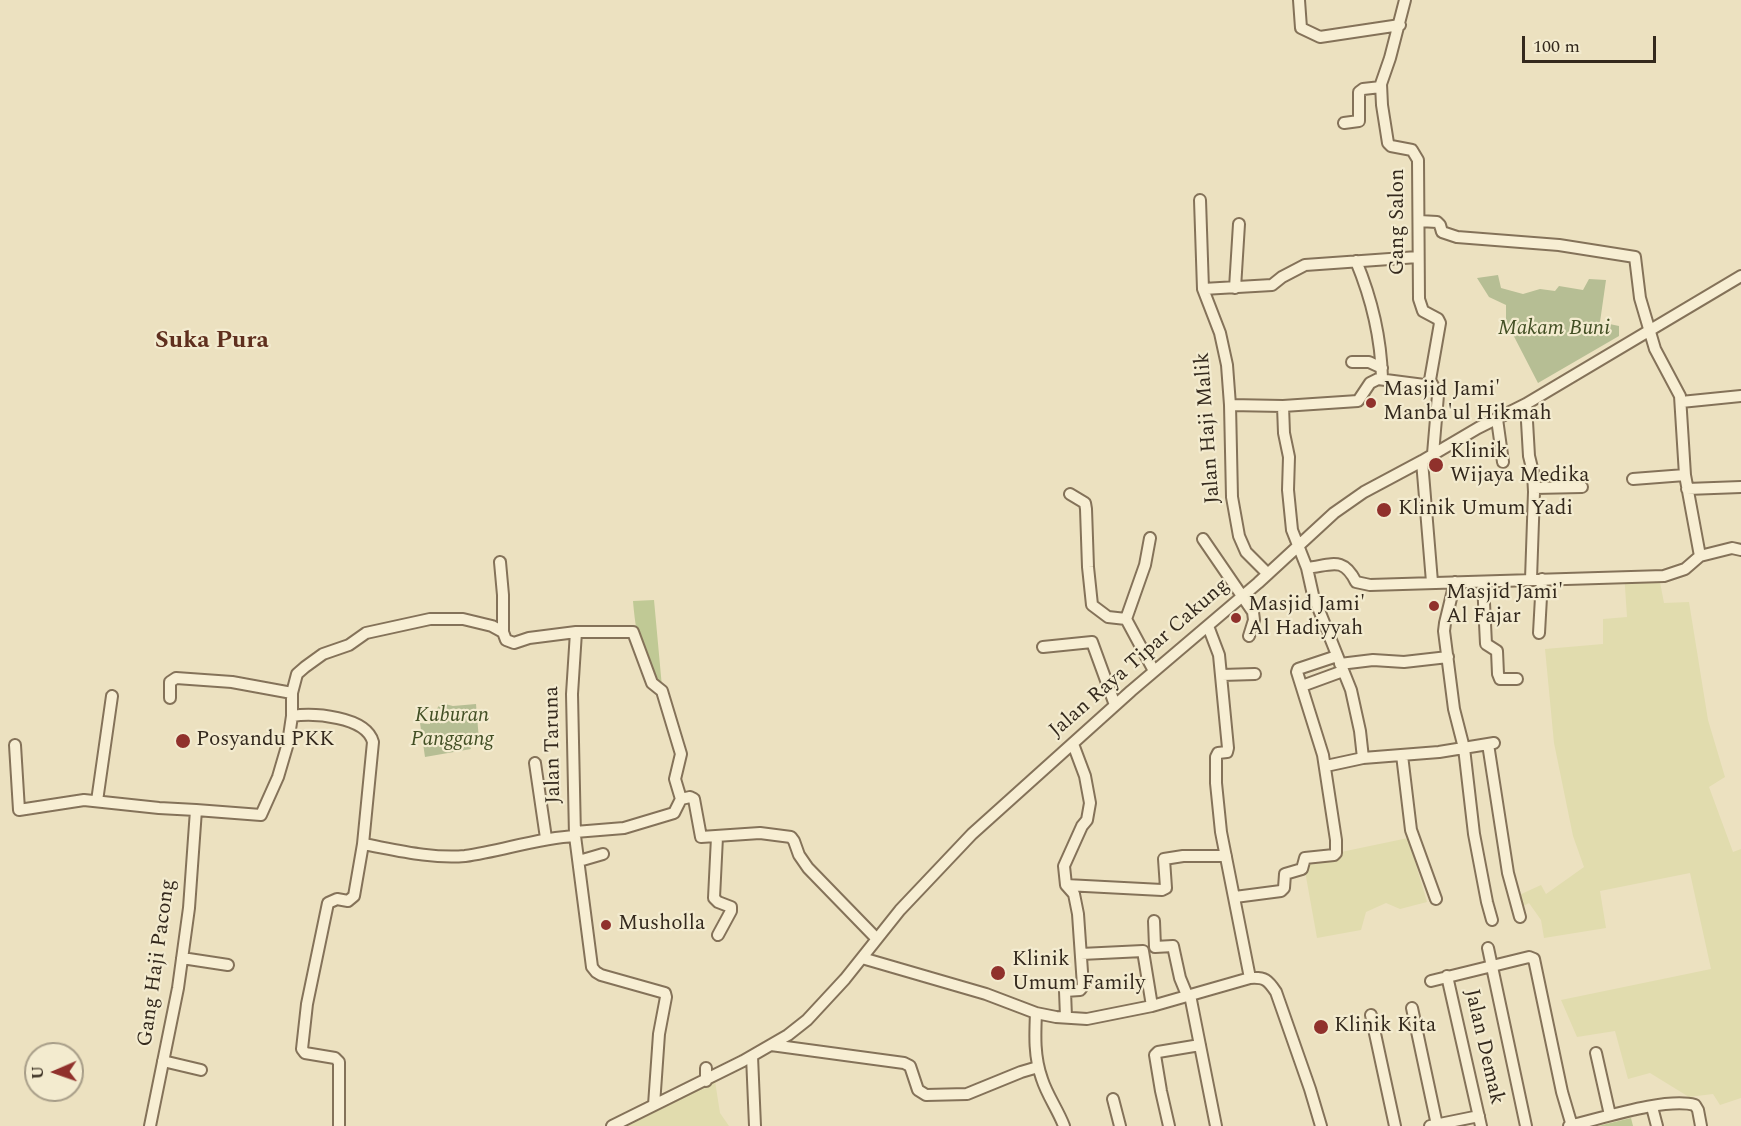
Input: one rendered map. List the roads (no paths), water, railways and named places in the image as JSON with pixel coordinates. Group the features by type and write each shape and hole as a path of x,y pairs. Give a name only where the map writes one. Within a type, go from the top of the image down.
{"street":[{"path":"1299,0 1301,28 1318,36 1400,26"},
{"name":"Gang Salon","path":"1405,0 1400,26 1381,87 1382,105 1388,143 1391,146 1412,150 1418,160 1419,294 1421,309 1439,320 1439,335 1430,380 1438,394 1434,454"},
{"path":"1344,123 1359,121 1359,92 1363,89 1381,87"},
{"name":"Jalan Haji Malik","path":"1200,200 1203,289 1224,345 1230,405 1232,497 1239,537 1246,552 1268,574"},
{"path":"1419,221 1437,222 1442,232 1457,237 1559,245 1614,255 1633,256 1636,260 1639,296 1649,329 1659,358 1678,391 1681,402 1685,475 1700,556"},
{"path":"1235,288 1239,224"},
{"path":"1203,289 1272,285 1303,266 1418,257"},
{"path":"1356,261 1366,285 1380,348 1382,373"},
{"name":"Jalan Raya Tipar Cakung","path":"612,1126 752,1056 788,1035 807,1020 845,980 900,910 972,834 1115,705 1268,574 1334,513 1364,492 1526,404 1741,276"},
{"path":"1352,362 1369,362 1382,373 1432,386"},
{"path":"1230,405 1283,406 1358,401 1370,383 1382,373"},
{"path":"1681,402 1735,396"},
{"path":"1526,404 1529,456 1534,488 1539,633"},
{"path":"1283,406 1284,433 1289,457 1290,518 1294,539 1307,568 1312,595 1351,690 1363,758"},
{"path":"1497,419 1503,462"},
{"path":"1422,461 1432,582"},
{"path":"1633,479 1685,475"},
{"path":"1534,488 1582,487"},
{"path":"1687,489 1741,487"},
{"path":"1070,494 1084,503 1086,509 1092,605 1108,617 1126,619"},
{"path":"1150,538 1144,566 1126,619 1154,671"},
{"path":"1203,539 1254,616 1249,636"},
{"path":"1307,568 1338,564 1345,566 1350,569 1356,582 1364,585 1664,576 1684,569 1700,556 1732,548 1741,550"},
{"path":"363,844 449,857 502,849 546,838 624,828 674,813 681,799 675,779 681,754 662,691 652,683 633,632 576,632 529,638 514,643 506,640 502,632 503,595 500,562"},
{"path":"1455,582 1445,623 1448,657 1454,709 1464,748 1474,834 1492,920"},
{"path":"1483,582 1486,644 1497,651 1500,679 1517,679"},
{"path":"15,745 19,810 84,800 261,815 278,777 288,743 292,716 292,693 297,674 323,654 349,645 366,633 385,627 399,627 430,619 463,619 492,626 502,632"},
{"path":"1208,626 1218,650 1228,748 1227,752 1216,755 1216,783 1221,832 1250,978"},
{"name":"Jalan Taruna","path":"576,632 572,694 575,834 592,967 596,972 660,991 666,997 659,1034 654,1105"},
{"path":"1043,647 1092,642 1115,705"},
{"path":"1234,897 1281,891 1284,888 1285,873 1302,869 1305,858 1336,853 1326,766 1298,669 1373,660 1404,662 1448,657"},
{"path":"1302,686 1340,664"},
{"path":"1222,675 1255,674"},
{"path":"170,698 170,682 176,678 232,682 292,693"},
{"path":"97,801 112,696"},
{"path":"292,716 304,714 346,719 361,726 372,738 363,844 354,896 348,901 337,899 328,903 307,1004 302,1049 305,1053 338,1060 339,1126"},
{"path":"1326,766 1363,758 1402,756 1491,743 1508,873 1520,917"},
{"path":"1066,1017 1065,991 1080,990 1083,986 1076,903 1074,894 1066,885 1064,866 1087,820 1090,803 1085,776 1073,744"},
{"path":"1402,756 1411,830 1436,899"},
{"path":"535,763 546,838"},
{"path":"681,799 690,797 694,800 701,837 760,833 791,837 808,868 876,938"},
{"name":"Gang Haji Pacong","path":"150,1126 182,958 199,809"},
{"path":"717,837 714,898 715,901 731,907 718,935"},
{"path":"579,861 603,854"},
{"path":"1066,885 1162,890 1166,888 1164,860 1183,856 1226,856"},
{"path":"1154,921 1155,947 1173,946 1180,978 1188,995 1216,1126"},
{"path":"1488,948 1526,1126"},
{"path":"1081,954 1143,951 1152,1006"},
{"path":"1431,981 1532,957 1571,1126 1610,1115 1681,1103 1695,1105 1701,1126"},
{"path":"182,958 228,966"},
{"path":"862,958 986,994 1036,1013 1066,1017 1098,1018 1152,1006 1250,978 1268,979 1276,992 1321,1126"},
{"name":"Jalan Demak","path":"1447,976 1480,1121"},
{"path":"1412,1008 1433,1125 1480,1121"},
{"path":"1036,1013 1035,1040 1038,1067 1042,1081 1064,1124"},
{"path":"1371,1015 1395,1126"},
{"path":"771,1045 904,1063 910,1066 918,1090 926,1095 967,1094 1038,1067"},
{"path":"1169,1126 1155,1055 1200,1045"},
{"path":"1596,1053 1610,1115"},
{"path":"752,1056 755,1126"},
{"path":"163,1061 201,1071"},
{"path":"706,1068 706,1081"},
{"path":"1113,1099 1120,1126"},
{"path":"1652,1107 1657,1126"}],"place":[{"name":"Masjid Jami' Manba'ul Hikmah","path":"1371,403"},
{"name":"Klinik Wijaya Medika","path":"1436,465"},
{"name":"Klinik Umum Yadi","path":"1384,510"},
{"name":"Masjid Jami' Al Fajar","path":"1434,606"},
{"name":"Masjid Jami' Al Hadiyyah","path":"1236,618"},
{"name":"Posyandu PKK","path":"183,741"},
{"name":"Musholla","path":"606,925"},
{"name":"Klinik Umum Family","path":"998,973"},
{"name":"Klinik Kita","path":"1321,1027"}],"district":[{"name":"Suka Pura","path":"212,342"}],"park label":[{"name":"Makam Buni","path":"1554,330"},
{"name":"Kuburan Panggang","path":"452,729"}]}
